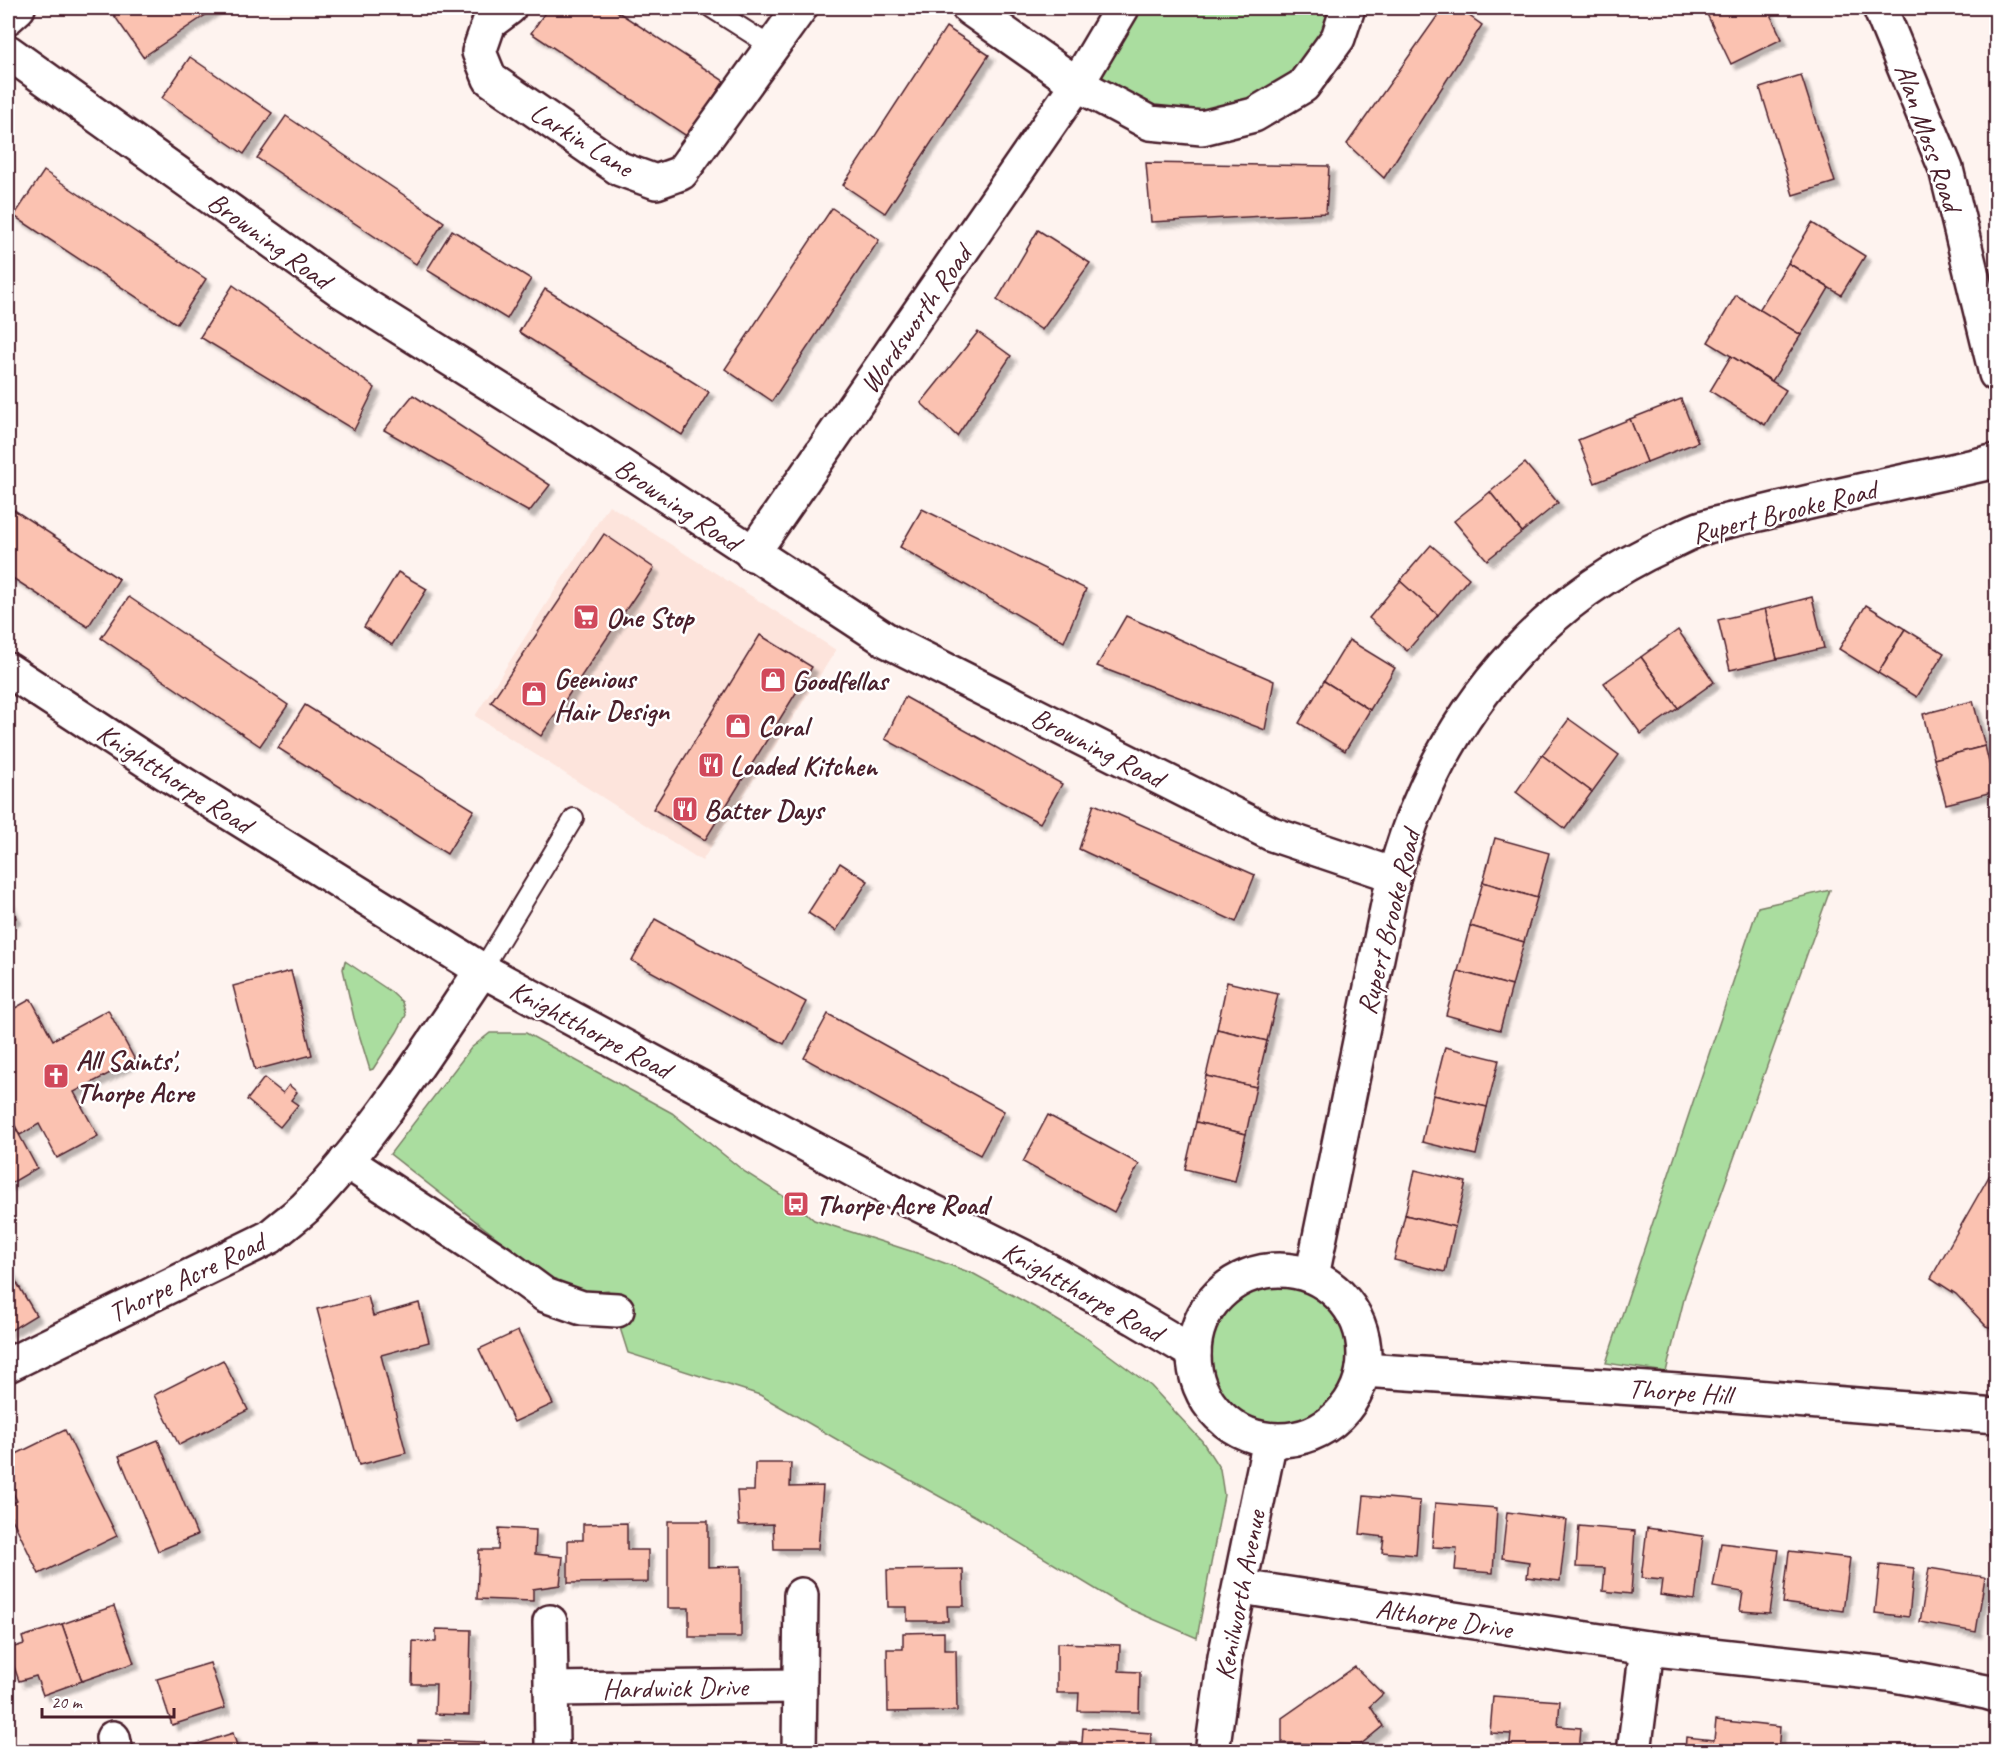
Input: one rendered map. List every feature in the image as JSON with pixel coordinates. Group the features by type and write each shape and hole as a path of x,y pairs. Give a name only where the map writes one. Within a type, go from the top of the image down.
{"street":[{"path":"8,18 18,8"},
{"name":"Larkin Lane","path":"509,8 489,23 478,52 490,80 620,169 656,182 681,173 800,8"},
{"path":"969,8 1077,84 1150,123 1202,128 1254,116 1303,86 1338,38 1348,8"},
{"name":"Wordsworth Road","path":"753,554 1077,84 1122,8"},
{"name":"Alan Moss Road","path":"1881,8 1946,169 1996,374"},
{"name":"Browning Road","path":"8,52 342,291 612,460 888,641 1272,834 1394,875"},
{"name":"Rupert Brooke Road","path":"1312,1276 1394,875 1416,811 1440,760 1465,717 1498,672 1533,635 1575,597 1620,567 1704,527 1846,493 1996,461"},
{"name":"Knightthorpe Road","path":"8,670 164,772 482,970 888,1189 1026,1258 1194,1353"},
{"name":"Thorpe Acre Road","path":"8,1365 270,1237 304,1209 346,1161 416,1068 482,970"},
{"path":"346,1161 500,1262 545,1295 582,1308 617,1310"},
{"path":"1278,1270 1294,1271 1312,1276 1337,1292 1353,1312 1363,1339 1364,1370 1346,1409 1334,1420 1318,1431 1293,1439 1270,1440 1248,1434 1228,1423 1212,1407 1198,1380 1194,1353 1201,1322 1219,1295 1246,1276 1278,1270"},
{"name":"Thorpe Hill","path":"1364,1370 1693,1392 1996,1416"},
{"name":"Kenilworth Avenue","path":"1212,1752 1225,1657 1270,1440"},
{"name":"Althorpe Drive","path":"1241,1587 1647,1648 1889,1674 1996,1695"},
{"path":"799,1752 801,1595"},
{"path":"550,1622 552,1743"},
{"path":"1634,1752 1647,1648"},
{"name":"Hardwick Drive","path":"551,1689 799,1686"}],"lane":[{"path":"711,8 772,47"},
{"path":"482,970 574,818"}],"shaded area":[{"path":"609,505 836,650 702,861 475,716"}],"green space":[{"path":"1122,8 1348,8 1303,86 1202,128 1077,84"},
{"path":"1830,890 1685,1295 1666,1372 1606,1363 1758,907"},
{"path":"345,961 390,991 402,1002 406,1015 373,1069 370,1070 354,1018 343,969"},
{"path":"490,1033 526,1033 672,1113 745,1172 796,1204 814,1220 974,1274 1085,1337 1151,1386 1202,1441 1220,1469 1224,1495 1197,1638 1125,1607 975,1516 760,1395 628,1353 608,1290 579,1293 561,1288 390,1154 471,1048"},
{"path":"1279,1270 1311,1277 1326,1284 1339,1295 1350,1308 1357,1323 1364,1355 1357,1387 1350,1402 1339,1415 1326,1426 1311,1433 1279,1440 1247,1433 1232,1426 1219,1415 1208,1402 1201,1387 1194,1355 1201,1323 1208,1308 1219,1295 1232,1284 1247,1277"}],"building":[{"path":"109,8 216,8 143,57"},
{"path":"548,8 612,8 724,81 688,137 531,33"},
{"path":"1443,8 1458,8 1482,25 1384,178 1347,144"},
{"path":"1704,8 1767,8 1782,39 1731,64"},
{"path":"946,27 989,55 885,213 843,185"},
{"path":"190,57 272,113 244,154 162,98"},
{"path":"1801,75 1835,182 1793,195 1760,88"},
{"path":"286,116 444,222 416,264 257,158"},
{"path":"1146,163 1329,166 1326,213 1151,222"},
{"path":"44,171 206,279 177,324 14,216"},
{"path":"832,208 879,240 772,401 725,369"},
{"path":"1812,223 1865,256 1841,295 1788,263"},
{"path":"452,230 531,279 507,319 427,270"},
{"path":"1038,230 1090,263 1042,330 997,300"},
{"path":"1788,263 1829,288 1801,335 1759,310"},
{"path":"233,285 375,388 354,430 200,337"},
{"path":"545,289 709,392 682,435 519,332"},
{"path":"1736,295 1801,335 1772,381 1708,342"},
{"path":"978,332 1011,356 957,436 921,403"},
{"path":"1731,356 1786,390 1765,425 1710,391"},
{"path":"413,395 550,485 529,512 384,430"},
{"path":"1681,399 1698,442 1647,462 1630,419"},
{"path":"1630,419 1647,462 1595,483 1578,440"},
{"path":"1525,463 1558,503 1522,532 1490,492"},
{"path":"1490,492 1522,532 1487,560 1454,521"},
{"path":"8,506 119,579 88,627 8,575"},
{"path":"922,509 1086,589 1064,642 900,547"},
{"path":"604,534 654,568 541,736 491,702"},
{"path":"1431,545 1469,578 1438,615 1400,581"},
{"path":"398,572 427,589 392,645 364,627"},
{"path":"1400,581 1438,615 1407,651 1369,618"},
{"path":"129,597 288,705 260,746 101,638"},
{"path":"1812,597 1824,648 1777,659 1765,609"},
{"path":"1866,605 1905,629 1878,673 1839,649"},
{"path":"1765,609 1777,659 1730,670 1718,620"},
{"path":"1126,616 1274,681 1265,730 1097,666"},
{"path":"1905,629 1944,653 1917,697 1878,673"},
{"path":"1678,630 1714,682 1678,708 1641,657"},
{"path":"760,635 812,667 705,840 653,809"},
{"path":"1349,640 1395,668 1370,710 1324,681"},
{"path":"1641,657 1678,708 1641,734 1604,683"},
{"path":"1324,681 1370,710 1345,751 1299,723"},
{"path":"905,697 1062,784 1040,823 885,739"},
{"path":"1973,701 1985,746 1934,759 1923,714"},
{"path":"305,705 474,810 447,854 278,748"},
{"path":"1569,719 1619,755 1592,792 1542,755"},
{"path":"1985,746 1996,791 1946,804 1934,759"},
{"path":"1542,755 1592,792 1565,829 1516,792"},
{"path":"1094,804 1255,875 1236,922 1079,849"},
{"path":"1495,838 1549,853 1537,898 1483,882"},
{"path":"840,863 868,881 836,931 808,913"},
{"path":"1483,882 1537,898 1524,942 1470,926"},
{"path":"8,900 16,918 8,922"},
{"path":"655,919 806,1002 784,1044 632,961"},
{"path":"1470,926 1524,942 1512,986 1458,971"},
{"path":"291,971 312,1055 255,1070 233,986"},
{"path":"1458,971 1512,986 1500,1030 1446,1015"},
{"path":"1227,982 1278,994 1267,1041 1217,1029"},
{"name":"All Saints', Thorpe Acre","path":"31,999 53,1040 108,1010 135,1060 74,1092 98,1136 57,1158 39,1124 20,1135 8,1112 8,1012"},
{"path":"828,1014 1004,1111 980,1155 804,1058"},
{"path":"1217,1029 1267,1041 1256,1087 1206,1076"},
{"path":"1445,1047 1499,1060 1487,1107 1433,1095"},
{"path":"1206,1076 1256,1087 1246,1134 1196,1122"},
{"path":"264,1078 283,1093 289,1085 297,1092 291,1100 298,1105 280,1127 247,1100"},
{"path":"1433,1095 1487,1107 1476,1155 1422,1142"},
{"path":"1048,1115 1139,1164 1114,1212 1023,1162"},
{"path":"1196,1122 1246,1134 1235,1181 1185,1169"},
{"path":"16,1129 37,1168 8,1185 8,1134"},
{"path":"1996,1164 1996,1329 1986,1326 1956,1294 1931,1278"},
{"path":"1415,1170 1466,1182 1455,1227 1405,1215"},
{"path":"1405,1215 1455,1227 1445,1272 1394,1260"},
{"path":"8,1268 36,1315 8,1332"},
{"path":"368,1296 373,1316 419,1303 429,1342 381,1355 406,1453 359,1465 317,1309"},
{"path":"518,1331 553,1404 514,1422 479,1349"},
{"path":"223,1360 248,1410 179,1445 154,1395"},
{"path":"65,1430 117,1536 39,1574 8,1510 8,1506 17,1501 8,1483 8,1458"},
{"path":"158,1440 197,1535 158,1551 119,1456"},
{"path":"755,1463 791,1463 790,1487 823,1486 818,1549 774,1549 773,1524 739,1525 737,1491 754,1491"},
{"path":"1364,1496 1420,1501 1416,1555 1382,1552 1384,1537 1360,1534"},
{"path":"1435,1503 1497,1508 1493,1573 1455,1570 1457,1548 1432,1547"},
{"path":"1507,1512 1567,1520 1560,1581 1527,1577 1529,1562 1502,1558"},
{"path":"668,1521 708,1521 708,1567 741,1566 741,1637 689,1637 689,1608 668,1608"},
{"path":"627,1523 627,1550 648,1550 648,1582 568,1583 568,1540 583,1540 583,1524"},
{"path":"1579,1526 1635,1531 1631,1594 1603,1591 1605,1568 1576,1567"},
{"path":"499,1528 536,1530 535,1554 563,1557 560,1585 533,1589 533,1601 477,1599 479,1550 498,1550"},
{"path":"1647,1528 1703,1536 1695,1600 1660,1595 1662,1580 1641,1578"},
{"path":"1721,1543 1779,1550 1770,1613 1740,1611 1743,1592 1713,1587"},
{"path":"1789,1551 1850,1558 1843,1611 1783,1603"},
{"path":"1880,1564 1914,1568 1909,1617 1875,1613"},
{"path":"1929,1568 1985,1577 1976,1632 1920,1622"},
{"path":"963,1569 964,1606 947,1606 948,1621 907,1621 907,1607 888,1607 887,1570"},
{"path":"114,1606 134,1663 82,1681 62,1624"},
{"path":"62,1624 82,1681 43,1695 36,1676 19,1681 8,1649 24,1644 22,1637"},
{"path":"436,1629 471,1630 469,1715 435,1714 436,1684 412,1684 413,1641 436,1642"},
{"path":"944,1632 944,1650 956,1650 957,1711 888,1712 887,1649 903,1649 903,1633"},
{"path":"1057,1643 1120,1645 1119,1671 1140,1672 1139,1712 1078,1711 1079,1693 1057,1693"},
{"path":"210,1663 225,1708 172,1725 157,1679"},
{"path":"1355,1667 1383,1694 1370,1706 1383,1726 1360,1745 1282,1743 1282,1718"},
{"path":"1493,1696 1560,1701 1558,1726 1581,1728 1579,1752 1509,1752 1511,1734 1490,1733"},
{"path":"1716,1720 1780,1727 1778,1752 1685,1752 1686,1737 1714,1740"},
{"path":"1083,1728 1151,1733 1150,1752 1060,1752 1060,1742 1082,1743"},
{"path":"233,1733 239,1752 188,1752 186,1748"},
{"path":"418,1740 484,1742 484,1752 418,1752"}],"place":[{"name":"One Stop","path":"586,617"},
{"name":"Goodfellas","path":"773,680"},
{"name":"Geenious Hair Design","path":"534,694"},
{"name":"Coral","path":"738,726"},
{"name":"Loaded Kitchen","path":"711,765"},
{"name":"Batter Days","path":"685,809"},
{"name":"All Saints', Thorpe Acre","path":"56,1076"},
{"name":"Thorpe Acre Road","path":"796,1204"}]}
